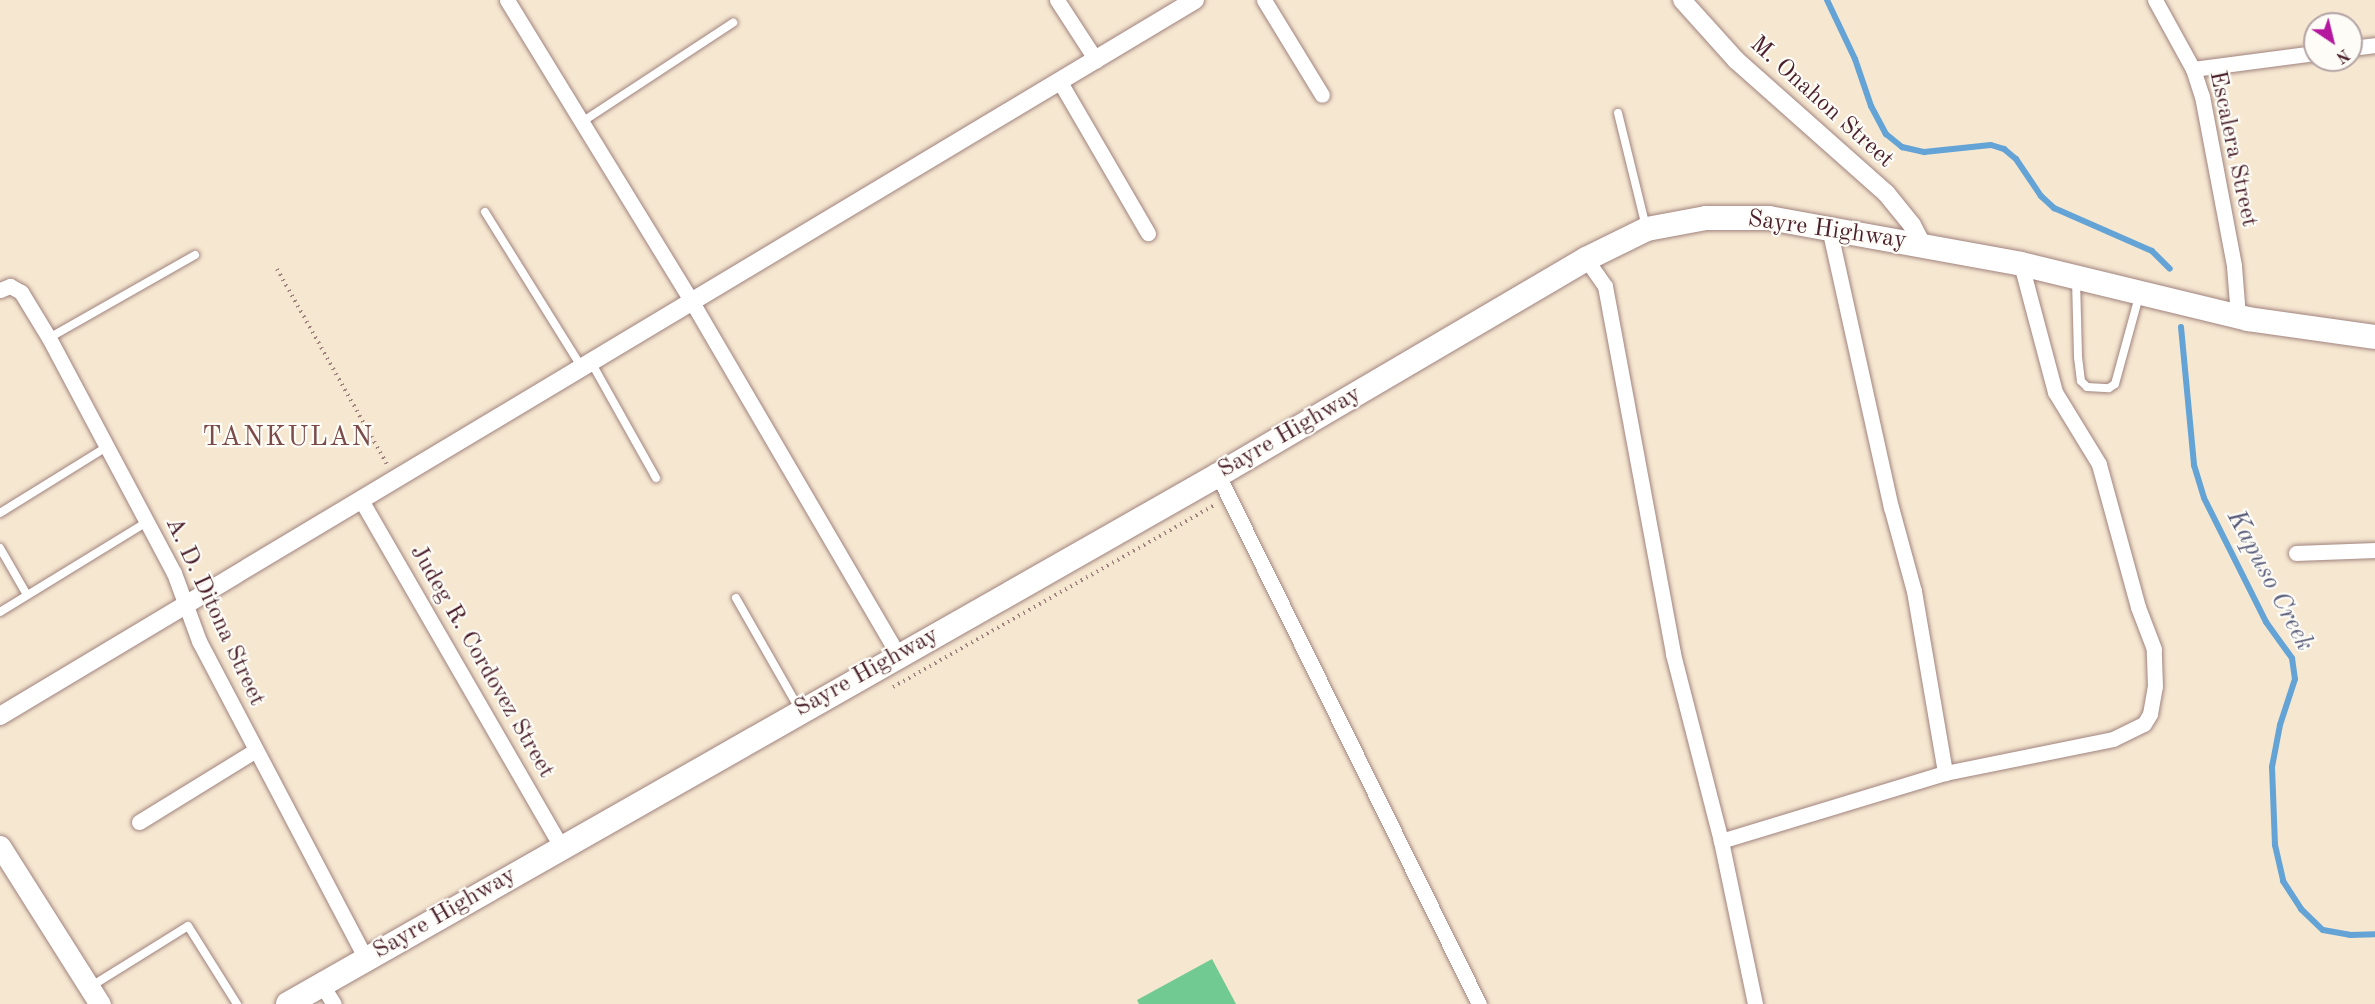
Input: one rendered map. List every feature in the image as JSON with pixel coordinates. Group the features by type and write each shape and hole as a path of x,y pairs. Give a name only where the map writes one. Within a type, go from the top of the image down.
{"highway":[{"name":"Sayre Highway","path":"288,1004 328,994 366,959 1218,475 1586,260 1647,229 1706,218 1758,218 1829,228 2021,264 2238,316 2375,337"}],"main road":[{"path":"0,846 95,996"}],"street":[{"path":"507,0 692,302 899,656"},
{"path":"1058,0 1096,60"},
{"path":"0,716 1195,0"},
{"path":"1264,0 1322,95"},
{"name":"M. Onahon Street","path":"1682,0 1736,60 1886,193 1906,216 1923,246"},
{"name":"Escalera Street","path":"2155,0 2193,69 2228,231 2238,316"},
{"path":"2193,69 2303,55"},
{"path":"1060,82 1148,233"},
{"path":"1829,228 1891,507 1914,591 1945,773"},
{"path":"1586,260 1605,286 1673,654 1721,841 1755,1004"},
{"path":"1721,841 1945,773 2113,739 2144,724 2154,702 2154,649 2138,607 2099,464 2055,392 2021,264"},
{"name":"A. D. Ditona Street","path":"0,290 16,287 49,338 174,573 198,641 366,959"},
{"path":"1218,475 1479,1004"},
{"name":"Judeg R. Cordovez Street","path":"361,500 561,847"},
{"path":"2296,553 2375,550"},
{"path":"139,822 256,750"}],"lane":[{"path":"582,122 733,22"},
{"path":"1618,113 1647,229"},
{"path":"485,212 586,365 656,478"},
{"path":"49,338 195,255"},
{"path":"2076,278 2078,357 2082,381 2087,387 2109,388 2115,384 2139,293"},
{"path":"0,513 108,446"},
{"path":"0,612 147,522"},
{"path":"0,548 27,595"},
{"path":"736,598 800,711"},
{"path":"95,996 188,926 237,1004"}],"path":[{"path":"277,269 396,479"}],"green space":[{"path":"1212,959 1236,1004 1139,1004 1137,1000"}],"waterway":[{"name":"Kapuso Creek","path":"1827,0 1855,59 1871,106 1886,134 1902,147 1924,152 1991,145 2004,149 2016,159 2041,196 2054,208 2152,251 2170,269"},
{"name":"Kapuso Creek","path":"2181,327 2194,465 2204,498 2266,622 2292,658 2295,679 2280,725 2272,767 2275,845 2283,881 2301,909 2323,930 2350,935 2375,934"}],"district":[{"name":"TANKULAN","path":"288,438"}]}
